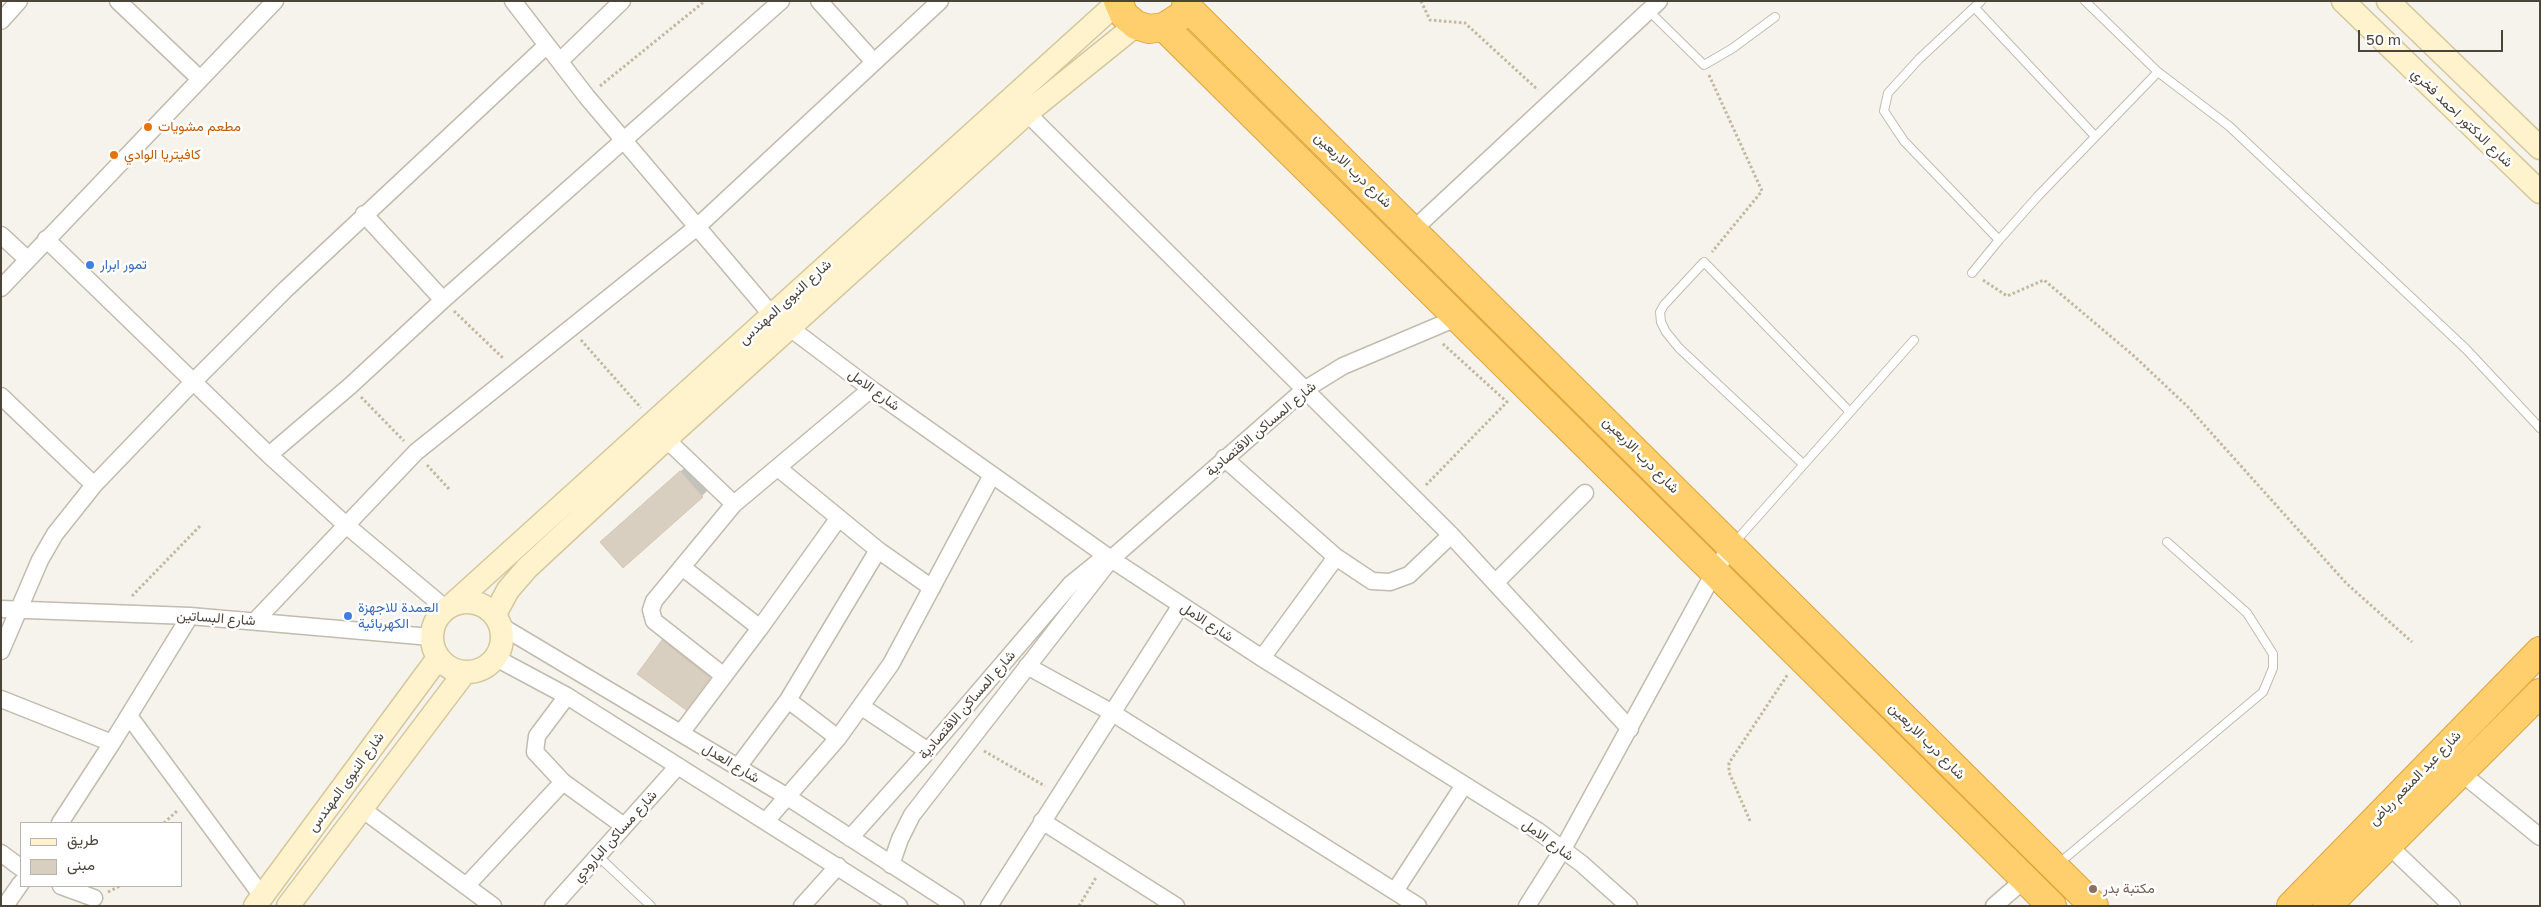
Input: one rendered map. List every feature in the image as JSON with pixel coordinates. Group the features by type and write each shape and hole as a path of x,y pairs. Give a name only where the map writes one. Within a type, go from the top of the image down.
{"highway":[{"path":"1118,1 1124,15 1136,25 1149,29 1164,27 1173,22 1187,4"},
{"name":"شارع درب الاربعين","path":"1187,4 1732,545 1956,771 2094,906"},
{"name":"شارع درب الاربعين","path":"1164,27 1938,790 2052,906"},
{"name":"شارع عبد المنعم رياض","path":"2291,906 2540,651"},
{"name":"شارع عبد المنعم رياض","path":"2327,906 2540,693"},
{"path":"1938,790 1956,771"},
{"path":"1968,821 1988,802"}],"street":[{"path":"1,21 19,1"},
{"path":"118,1 200,79"},
{"path":"1,288 26,259 275,1"},
{"path":"513,1 587,97 771,314"},
{"path":"560,61 622,1"},
{"path":"269,455 350,386 443,300 781,1"},
{"path":"819,1 874,62"},
{"path":"255,621 416,452 697,227 940,1"},
{"name":"شارع النبوى المهندس","path":"498,620 508,590 527,568 771,314 1118,1"},
{"name":"شارع الدكتور احمد فخري","path":"2343,1 2381,40 2540,192"},
{"path":"2388,1 2540,148"},
{"path":"1414,229 1550,102 1650,4"},
{"path":"2381,40 2404,18"},
{"name":"شارع النبوى المهندس","path":"449,606 660,430 790,328 1027,113 1136,25"},
{"path":"1,651 40,560 55,534 94,485 193,382 364,214 547,45"},
{"path":"1027,113 1451,535 1630,729"},
{"path":"364,214 443,300"},
{"path":"1,235 26,259"},
{"path":"46,239 269,455 346,525 449,606"},
{"name":"شارع المساكن الاقتصادية","path":"891,865 900,839 912,815 1110,559 1304,390 1343,366 1458,317"},
{"name":"شارع الامل","path":"790,328 1110,559 1563,849 1629,906"},
{"path":"724,676 654,621 651,606 654,600 734,504 871,388"},
{"path":"1,396 94,485"},
{"path":"660,430 734,504"},
{"path":"1224,458 1336,557 1372,581 1390,582 1409,575 1451,535"},
{"path":"778,468 878,550 932,588"},
{"path":"766,821 838,738 891,664 992,474"},
{"path":"1495,583 1585,493"},
{"path":"681,733 760,628 838,518"},
{"path":"1527,906 1563,849 1732,545"},
{"path":"738,767 788,700 878,550"},
{"path":"1262,658 1336,557"},
{"name":"شارع المساكن الاقتصادية","path":"850,838 928,751 1071,584 1097,563 1110,559"},
{"path":"682,567 760,628"},
{"path":"464,601 476,602 486,607 498,620 500,648 496,658 487,666 476,671 465,672 449,668 434,647 438,616 449,606 464,601"},
{"path":"989,906 1181,605"},
{"name":"شارع البساتين","path":"1,609 116,612 255,621 434,647"},
{"path":"61,822 129,716 190,616"},
{"name":"شارع العدل","path":"498,620 786,796 956,906"},
{"name":"شارع النبوى المهندس","path":"259,901 434,647"},
{"path":"496,658 567,696 899,906"},
{"path":"1026,666 1111,712 1418,906"},
{"name":"شارع النبوى المهندس","path":"288,906 465,672"},
{"path":"567,696 537,736 534,748 538,756 563,782 624,826"},
{"path":"1,699 112,743"},
{"path":"788,700 838,738"},
{"path":"862,707 928,751"},
{"path":"129,716 259,901"},
{"name":"شارع مساكن البارودي","path":"553,906 678,766"},
{"path":"2460,772 2540,837"},
{"path":"467,885 563,782"},
{"path":"1395,891 1464,784"},
{"path":"362,809 493,906"},
{"path":"1042,821 1176,906"},
{"path":"2387,844 2452,906"},
{"path":"1,853 20,867"},
{"path":"802,906 838,866"},
{"path":"1994,906 2025,879"},
{"path":"5,906 20,884"},
{"path":"64,887 94,898"}],"lane":[{"path":"1981,1 1920,59 1888,93 1884,112 1904,140 1999,240"},
{"path":"2085,1 2158,72 2229,126 2466,349 2540,428"},
{"path":"1650,4 1704,65 1733,48 1775,16"},
{"path":"1975,8 2094,135"},
{"path":"1972,274 1999,240 2094,135 2158,72"},
{"path":"1803,464 1679,348 1666,332 1661,322 1660,312 1704,262 1849,412"},
{"path":"1732,545 1914,340"},
{"path":"2055,867 2263,692 2273,668 2273,654 2264,636 2246,613 2168,542"},
{"path":"598,856 651,906"}],"path":[{"path":"587,97 705,1"},
{"path":"1421,1 1430,20 1465,23 1550,102"},
{"path":"1704,65 1762,191 1704,262"},
{"path":"1972,274 2008,296 2044,280 2134,356 2188,407 2346,584 2412,642"},
{"path":"443,300 517,372"},
{"path":"572,328 660,430"},
{"path":"1414,498 1507,402 1427,329"},
{"path":"350,386 416,452 449,489"},
{"path":"116,612 201,525"},
{"path":"1750,821 1729,772 1729,763 1801,655"},
{"path":"968,742 1059,794"},
{"path":"1079,906 1106,861"}],"building":[{"path":"680,471 703,497 623,568 600,542"},
{"path":"662,640 710,678 686,710 637,674"}],"place":[{"name":"مطعم مشويات","path":"148,127"},
{"name":"كافيتريا الوادي","path":"114,155"},
{"name":"تمور ابرار","path":"90,265"},
{"name":"العمدة للاجهزة الكهربائية","path":"348,616"},
{"name":"مكتبة بدر","path":"2093,889"}]}
